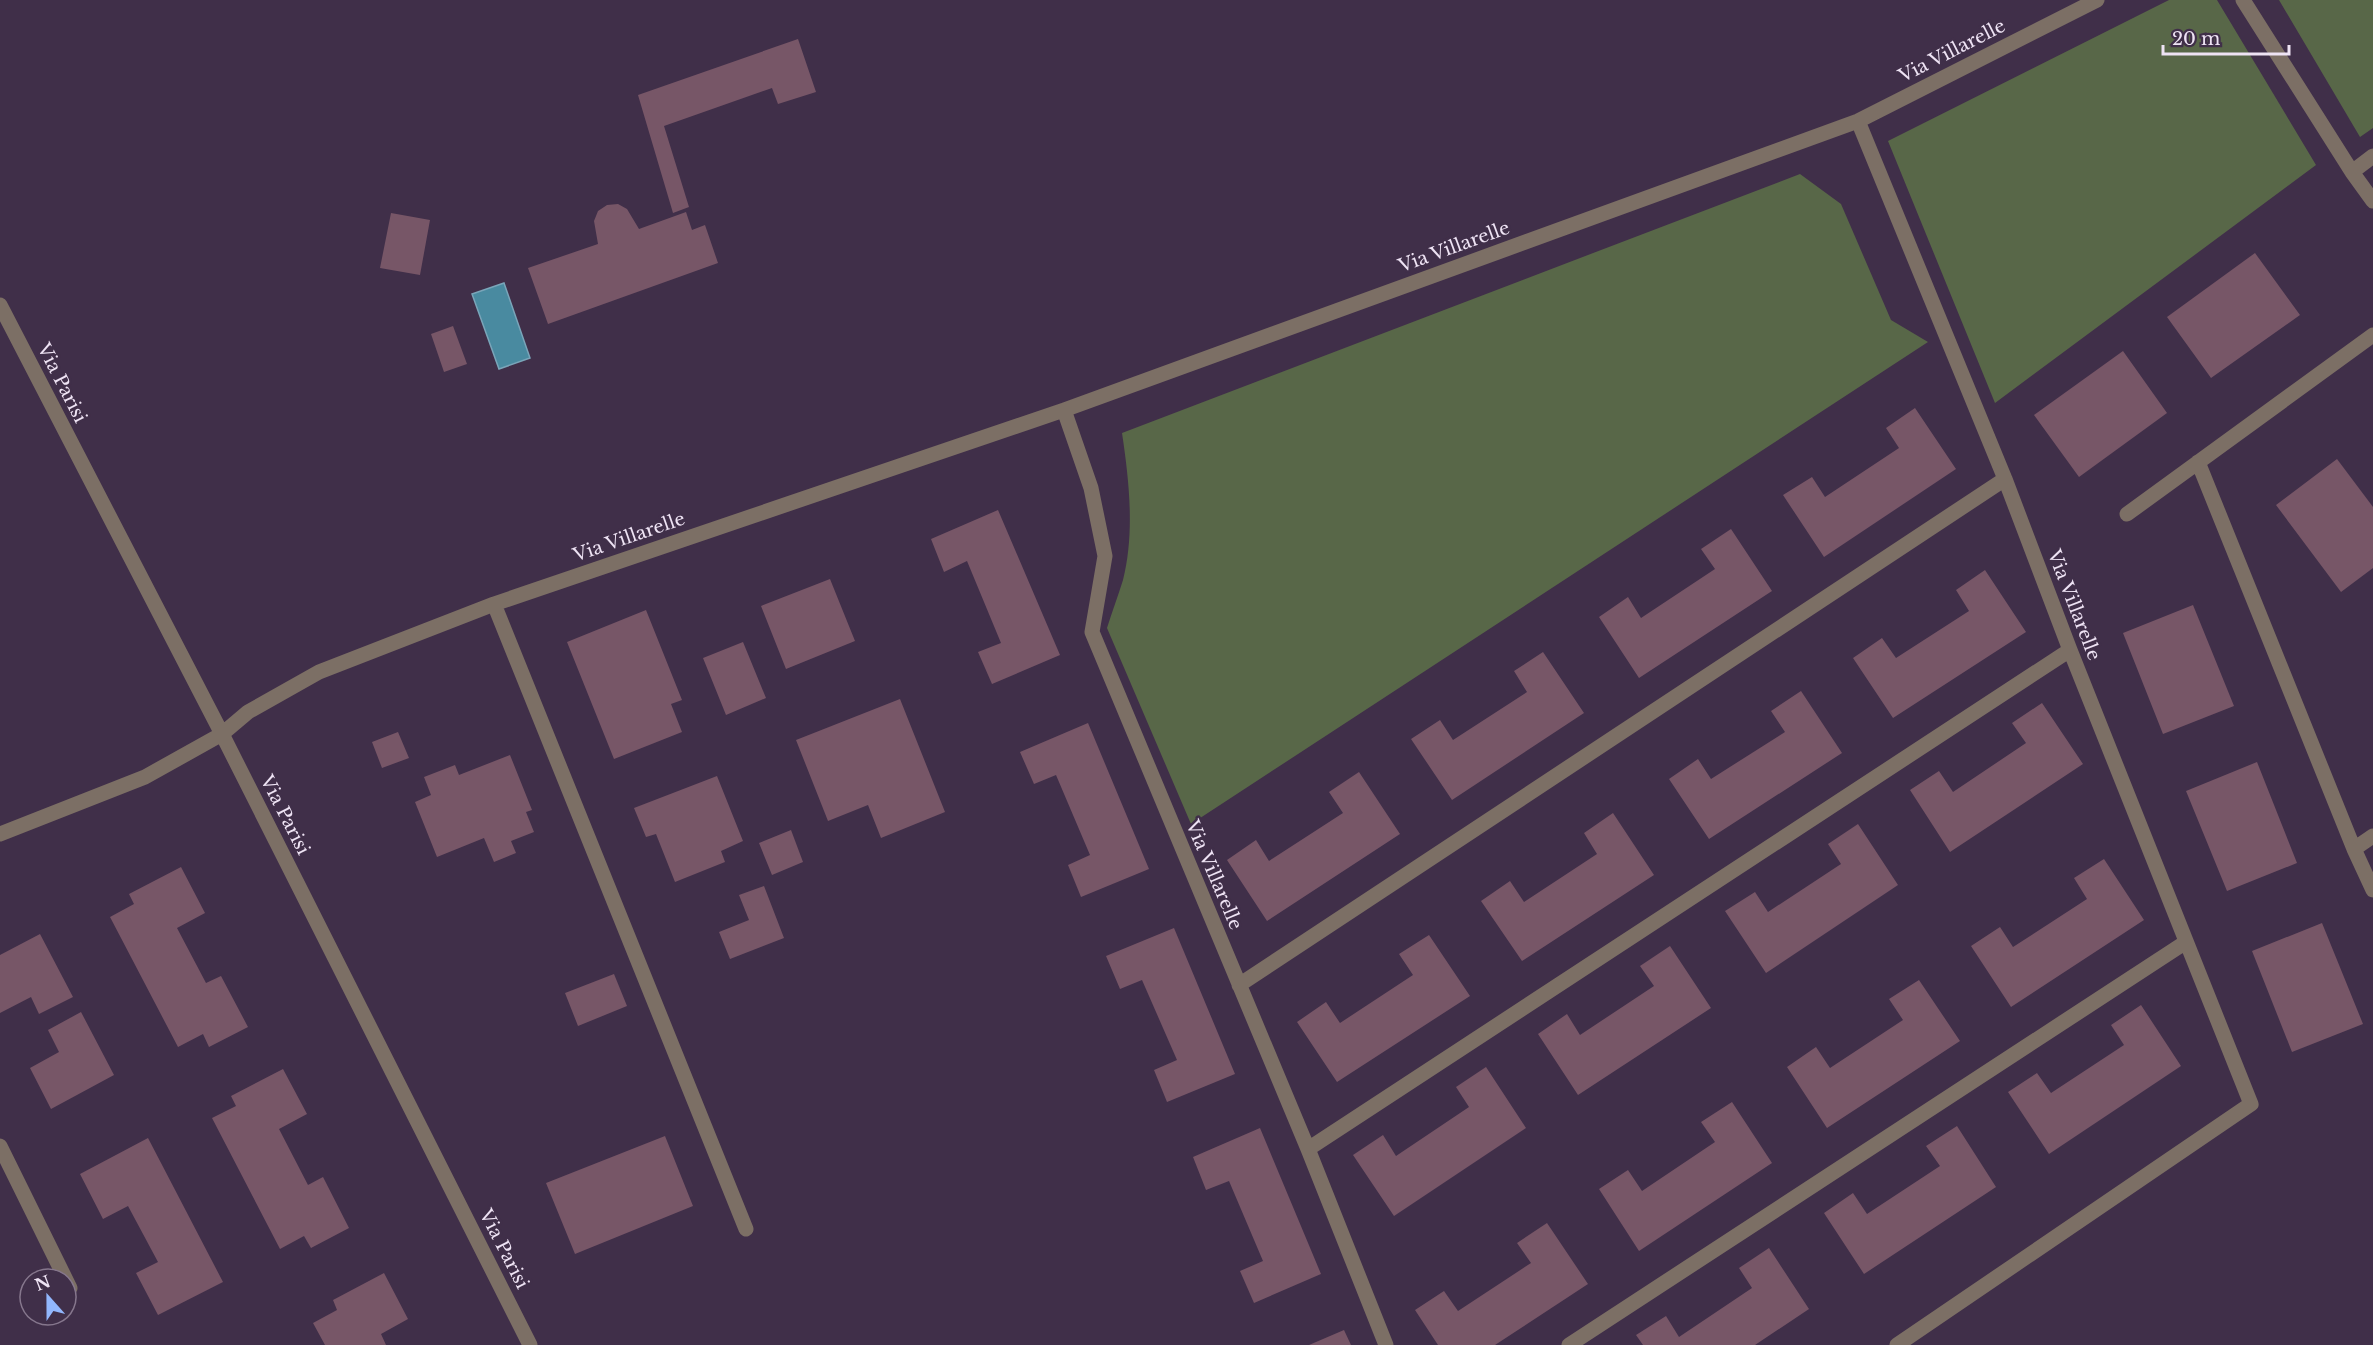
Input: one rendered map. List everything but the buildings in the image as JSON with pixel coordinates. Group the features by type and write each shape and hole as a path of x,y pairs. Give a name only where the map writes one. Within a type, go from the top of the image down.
{"street":[{"name":"Via Villarelle","path":"0,834 145,777 222,734 248,712 319,672 494,604 1064,410 1858,121 2097,0"},
{"path":"2243,0 2352,172 2373,201"},
{"name":"Via Villarelle","path":"1858,121 2005,479 2070,650 2251,1104 1897,1345"},
{"path":"2352,172 2373,156"},
{"name":"Via Parisi","path":"0,305 222,734 530,1345"},
{"path":"2127,514 2373,335"},
{"name":"Via Villarelle","path":"1064,410 1091,488 1105,556 1092,632 1308,1149 1386,1345"},
{"path":"2198,462 2354,849 2373,890"},
{"path":"1239,985 2005,479"},
{"path":"494,604 746,1229"},
{"path":"1308,1149 2070,650"},
{"path":"2354,849 2373,836"},
{"path":"1569,1345 2186,942"},
{"path":"0,1146 60,1267"}],"green space":[{"path":"2169,0 2217,0 2316,165 1995,403 1888,141"},
{"path":"2279,0 2373,0 2373,128 2360,137"},
{"path":"1800,174 1841,204 1891,320 1928,342 1191,824 1107,628 1123,580 1129,543 1129,488 1122,433"}],"water":[{"path":"504,283 530,358 499,369 472,294"}]}
